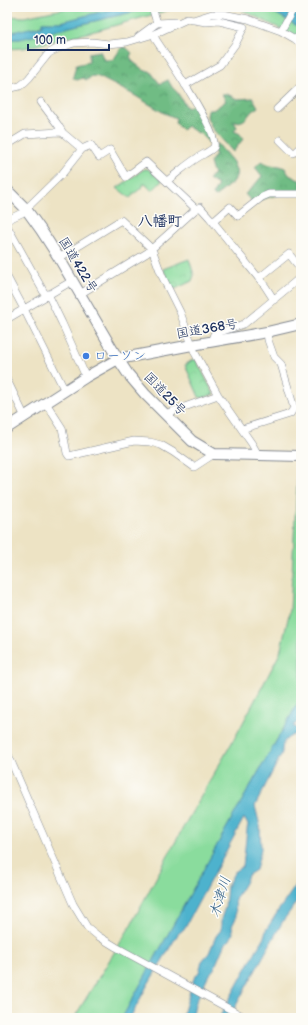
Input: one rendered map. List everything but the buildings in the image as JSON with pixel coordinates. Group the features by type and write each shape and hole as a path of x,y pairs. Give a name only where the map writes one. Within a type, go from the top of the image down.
{"highway":[{"name":"国道422号","path":"7,190 26,209 41,230 118,359"},
{"name":"国道368号","path":"118,359 267,332 301,324"},
{"path":"7,428 86,377 118,359"},
{"name":"国道25号","path":"118,359 128,374 192,441 214,454 301,456"}],"street":[{"path":"152,7 156,19"},
{"path":"282,31 294,7"},
{"path":"193,20 212,14 223,14 248,19 282,31 296,39 301,44"},
{"path":"156,19 181,22"},
{"path":"135,40 156,19"},
{"path":"7,89 20,86 25,82 49,53 59,48 74,44 92,42 109,44 127,42 154,34 186,19 206,22 220,22 244,27 236,43 220,65 185,85"},
{"path":"154,34 156,40 205,117 214,140 213,148 196,158 167,181"},
{"path":"277,109 301,86"},
{"path":"41,102 63,133 82,149"},
{"path":"7,145 27,134 63,133"},
{"path":"280,140 292,153 296,152 301,147"},
{"path":"7,220 26,209 62,174 82,149 90,144 99,157 110,150 126,177 146,162 196,209"},
{"path":"213,222 230,207 238,216 256,201 269,194 301,194"},
{"path":"80,294 147,253 200,207 274,300"},
{"path":"59,258 121,220 152,249 162,276 180,312 195,353 218,395 258,455"},
{"path":"7,226 62,323 86,377"},
{"path":"258,278 289,254 301,269"},
{"path":"7,277 65,391"},
{"path":"212,342 214,334 244,324 296,282 301,280"},
{"path":"7,319 72,281"},
{"path":"242,429 290,414 294,408 281,364 274,357 267,332"},
{"path":"7,380 25,417"},
{"path":"165,414 218,395"},
{"path":"46,403 62,428 68,456 134,441 150,442 161,445 194,468 214,454"},
{"path":"7,752 73,904 87,927 116,947 246,1018"}],"green space":[{"path":"73,7 114,7 112,9 61,22 42,22 42,25 13,33 7,33 7,16 24,17"},
{"path":"153,7 181,7 99,30 24,48 7,49 7,39 20,39"},
{"path":"236,7 255,7 275,13 301,28 301,41 287,32"},
{"path":"122,47 127,48 132,53 130,56 132,61 145,71 150,71 160,84 168,80 187,108 194,104 212,141 209,143 201,134 187,126 182,130 175,123 176,118 164,113 134,95 99,77 92,76 87,80 83,78 77,80 74,79 73,77 76,65 89,62 89,53 100,51 104,60 113,60"},
{"path":"222,94 227,94 237,99 253,98 258,107 252,111 247,118 234,122 237,127 234,131 240,134 243,139 233,152 212,128 207,117 208,110 213,110 226,101"},
{"path":"217,143 233,162 237,173 234,181 215,197 213,194 218,185 209,179 214,173 210,162 216,155 214,151"},
{"path":"261,161 270,165 285,168 289,175 301,181 301,191 288,192 252,202 245,194 262,176 255,167"},
{"path":"144,169 148,169 162,181 152,191 145,184 130,198 117,188"},
{"path":"189,259 194,275 192,281 173,290 163,269"},
{"path":"194,359 196,360 214,394 203,398 199,397 185,365"},
{"path":"301,428 301,698 232,818 122,1018 74,1018 128,930 280,653 290,610 298,464 295,441"}],"water":[{"path":"114,7 153,7 20,39 7,39 7,33 42,26 42,22 61,22 112,9"},
{"path":"255,7 299,7 301,8 301,28 275,13"},
{"path":"301,698 301,719 293,726 297,728 301,727 301,736 295,734 285,741 282,753 255,806 260,826 261,849 256,870 248,875 235,899 236,918 232,926 233,933 230,940 225,943 214,969 208,976 195,1004 192,1018 180,1018 184,1011 194,978 199,972 202,961 209,953 216,936 221,930 221,919 225,907 227,886 235,871 243,866 248,825 244,818 184,929 178,934 130,1018 122,1018 232,818"},
{"path":"301,878 301,896 283,921 229,1018 219,1018 263,940 266,930"}],"place":[{"name":"ローソン","path":"86,356"}],"district":[{"name":"八幡町","path":"160,221"}],"water label":[{"name":"木津川","path":"220,897"}]}
